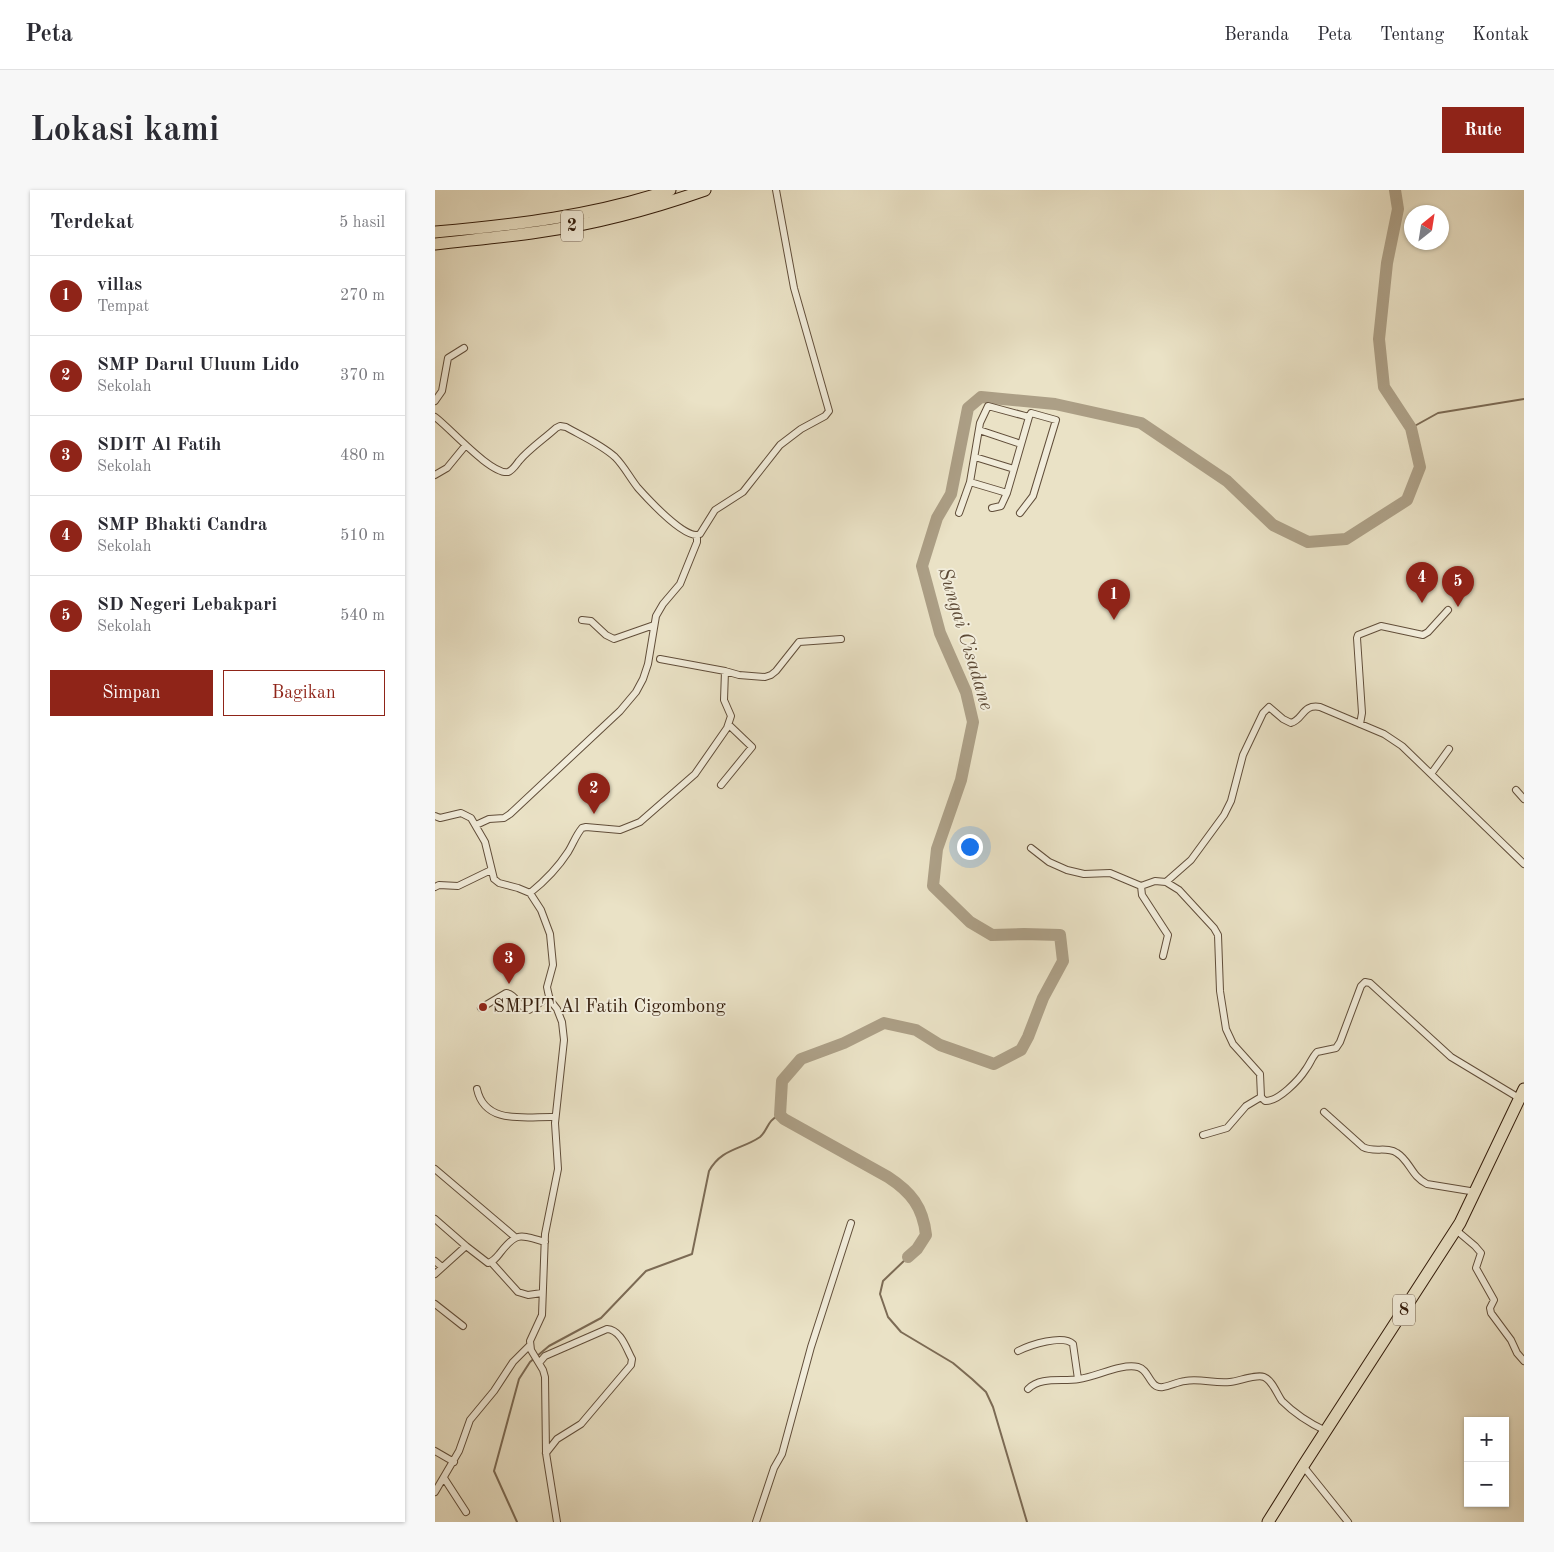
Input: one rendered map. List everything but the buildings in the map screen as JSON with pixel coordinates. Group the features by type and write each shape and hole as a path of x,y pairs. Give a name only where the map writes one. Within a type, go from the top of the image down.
{"highway":[{"name":"2","path":"435,232 539,221 588,212 670,190"},
{"name":"2","path":"435,244 539,232 589,223 657,206 705,190"},
{"name":"8","path":"1268,1522 1455,1230 1476,1192 1522,1094"}],"street":[{"path":"476,825 491,818 503,818 510,814 633,697 647,669 654,625 660,608 681,581 697,542 697,536 710,516 717,508 749,486 768,458 780,446 801,429 825,416 829,411 794,288 776,193"},
{"path":"435,401 443,391 448,358 464,348"},
{"path":"959,513 970,482 979,430 988,406 1029,417"},
{"path":"992,508 1001,506 1007,492 1031,413 1056,420 1033,496 1020,513"},
{"path":"435,417 465,446 497,469 507,472 556,428 563,426 613,456 642,492 675,524 697,536"},
{"path":"979,430 1021,444"},
{"path":"435,475 447,468 465,446"},
{"path":"975,456 1014,469"},
{"path":"970,482 1007,492"},
{"path":"1360,724 1362,713 1357,636 1381,626 1423,634 1428,632 1448,610"},
{"path":"582,620 591,621 604,634 614,639 654,625"},
{"path":"660,660 765,677 776,671 799,642 841,639"},
{"path":"529,893 555,870 582,828 586,826 620,830 634,825 647,818 695,774 729,725 731,716 724,696 725,671"},
{"path":"1166,882 1191,860 1224,815 1231,801 1243,755 1259,720 1266,709 1272,708 1283,719 1291,723 1296,721 1307,709 1315,706 1360,724 1397,742 1524,864"},
{"path":"721,785 752,747 729,725"},
{"path":"1431,774 1449,750"},
{"path":"1516,790 1524,799"},
{"path":"437,819 461,814 471,818 488,850 494,879 499,883 529,893 541,910 550,934 553,967 547,987 549,996 562,1022 564,1040 555,1116 558,1169 545,1242 541,1315 539,1324 531,1337 531,1348 545,1377 546,1453 557,1522"},
{"path":"1031,848 1049,862 1067,870 1083,874 1110,873 1141,886 1155,881 1166,882 1179,890 1214,928 1218,935 1219,990 1226,1029 1233,1044 1260,1074 1261,1098"},
{"path":"435,887 439,885 458,886 491,870"},
{"path":"1141,886 1142,895 1168,936 1163,956"},
{"path":"1261,1098 1268,1102 1278,1097 1300,1078 1317,1052 1336,1048 1361,986 1365,982 1370,983 1451,1057 1522,1094"},
{"path":"481,1008 505,993 511,994 521,1007 529,1010 549,996"},
{"path":"477,1089 479,1097 483,1102 498,1114 511,1118 555,1116"},
{"path":"1203,1135 1227,1128 1246,1106 1261,1098"},
{"path":"1324,1112 1363,1148 1396,1152 1401,1156 1415,1177 1427,1184 1476,1192"},
{"path":"435,1169 515,1237"},
{"path":"435,1219 485,1262 491,1262 515,1237 524,1236 545,1242"},
{"path":"756,1522 774,1468 782,1454 811,1347 851,1223"},
{"path":"1455,1230 1481,1253 1476,1268 1494,1300 1490,1308 1491,1313 1524,1361"},
{"path":"435,1274 466,1246"},
{"path":"435,1260 442,1267"},
{"path":"491,1262 518,1292 528,1295 542,1293"},
{"path":"435,1304 463,1326"},
{"path":"539,1362 545,1356 607,1329 611,1329 619,1335 632,1359 631,1365 581,1424 557,1439 546,1453"},
{"path":"1018,1351 1041,1343 1069,1341 1073,1344 1078,1379"},
{"path":"435,1492 459,1452 470,1420 494,1391 513,1362 531,1348"},
{"path":"1028,1389 1034,1384 1043,1381 1078,1379 1112,1370 1136,1367 1144,1371 1154,1386 1163,1388 1193,1380 1228,1382 1261,1376 1267,1379 1281,1399 1298,1415 1326,1431"},
{"path":"435,1451 454,1462"},
{"path":"1303,1466 1348,1522"},
{"path":"444,1478 466,1512"}],"waterway":[{"name":"Sungai Cisadane","path":"908,1257 917,1249 926,1235 922,1216 914,1201 903,1188 888,1177 784,1119 780,1115 782,1081 801,1059 844,1043 884,1023 916,1030 940,1045 994,1064 1021,1050 1043,998 1063,961 1060,935 992,935 970,922 933,886 937,849 961,780 973,722 966,692 940,633 922,566 937,518 951,494 968,408 981,397 1055,404 1141,423 1227,481 1273,525 1308,542 1346,539 1407,500 1420,467 1411,428 1384,387 1379,339 1387,263 1398,209 1395,190"},
{"path":"1411,428 1438,413 1524,399"},
{"name":"Sungai Cisadane","path":"517,1522 494,1471 519,1379 530,1362 549,1346 601,1318 646,1271 692,1254 709,1171 714,1163 726,1154 760,1137 770,1122 780,1115"},
{"path":"908,1257 883,1281 880,1294 888,1317 901,1332 953,1363 986,1392 993,1407 1027,1522"}],"place":[{"name":"SMP Bhakti Candra","path":"1422,603"},
{"name":"SD Negeri Lebakpari","path":"1458,607"},
{"name":"villas","path":"1114,620"},
{"name":"SMP Darul Uluum Lido","path":"594,814"},
{"name":"SDIT Al Fatih","path":"509,984"},
{"name":"SMPIT Al Fatih Cigombong","path":"483,1007"}]}
